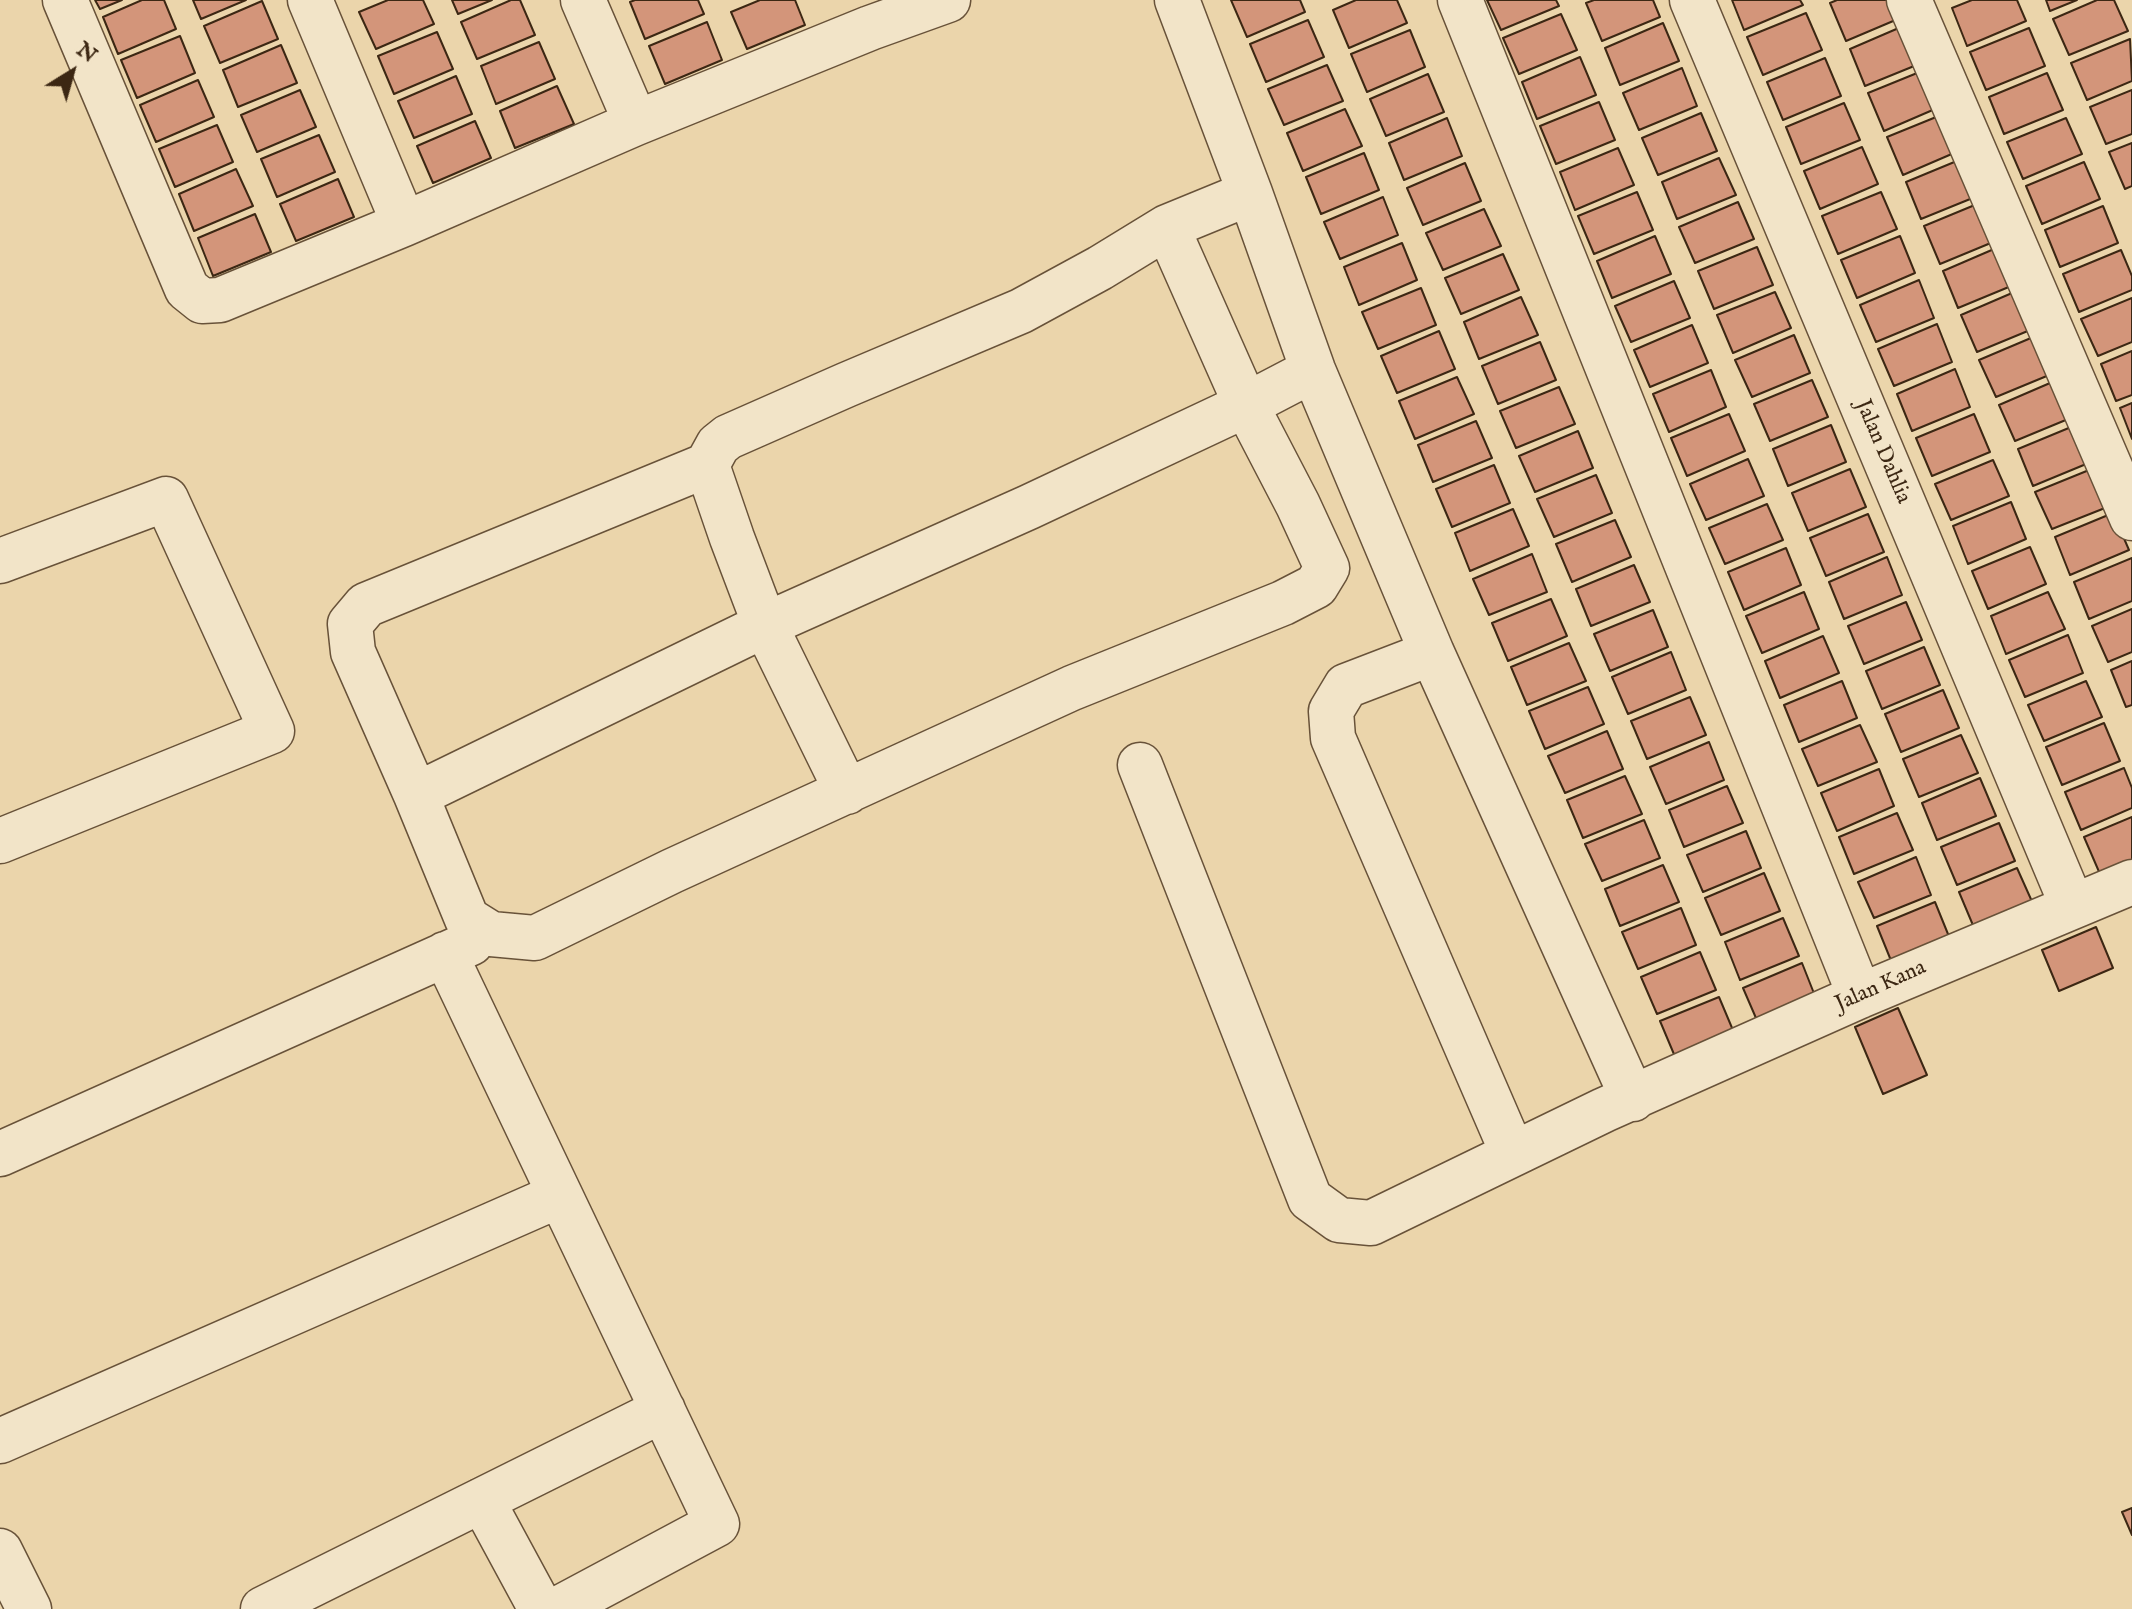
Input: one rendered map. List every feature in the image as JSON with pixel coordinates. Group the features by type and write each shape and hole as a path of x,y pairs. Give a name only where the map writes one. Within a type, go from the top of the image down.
{"street":[{"path":"65,0 187,289 202,301 220,300 404,224 636,123 864,14 948,0"},
{"path":"310,0 404,224"},
{"path":"583,0 636,123"},
{"path":"1177,0 1313,370 1432,653 1633,1099"},
{"path":"1460,0 1860,996"},
{"name":"Jalan Dahlia","path":"1692,0 2072,905"},
{"path":"1909,0 2132,518"},
{"path":"1167,227 1246,405 1327,568 1316,586 1283,603 1072,688 672,871 535,938 491,934 467,919 353,652 350,624 366,605 707,465 718,445 728,437 1021,311 1167,227 1250,193"},
{"path":"416,795 765,625 1029,507 1246,405 1313,370"},
{"path":"707,465 765,625 847,792"},
{"path":"0,561 166,499 272,731 0,841"},
{"path":"1432,653 1346,686 1331,711 1333,738 1513,1154"},
{"name":"Jalan Kana","path":"1140,765 1310,1199 1339,1220 1371,1223 1513,1154 1860,996 2132,882"},
{"path":"0,1154 491,934"},
{"path":"445,954 717,1524 558,1609"},
{"path":"0,1441 560,1195"},
{"path":"263,1609 663,1410"},
{"path":"482,1500 541,1609"},
{"path":"0,1551 29,1609"}],"building":[{"path":"95,0 122,0 100,9"},
{"path":"142,0 164,0 176,29 118,54 103,17"},
{"path":"193,0 246,0 201,19"},
{"path":"388,0 423,0 434,24 376,49 359,12"},
{"path":"452,0 492,0 458,14"},
{"path":"511,0 520,0 535,35 477,59 461,22"},
{"path":"698,0 704,14 645,39 630,2"},
{"path":"760,0 795,0 805,25 747,49 731,12"},
{"path":"1231,0 1300,0 1305,12 1247,37"},
{"path":"1356,0 1397,0 1407,23 1349,48 1333,10"},
{"path":"1487,0 1556,0 1559,6 1501,30"},
{"path":"1594,0 1653,0 1660,17 1602,41 1586,3"},
{"path":"1732,0 1800,0 1803,5 1744,30"},
{"path":"1837,0 1898,0 1905,16 1846,41 1830,3"},
{"path":"1972,0 2017,0 2026,21 1967,46 1952,8"},
{"path":"2046,0 2077,0 2050,11"},
{"path":"2097,0 2114,0 2128,31 2069,55 2053,19"},
{"path":"262,1 278,39 220,63 204,26"},
{"path":"1806,13 1822,50 1763,75 1747,37"},
{"path":"1561,14 1577,50 1519,74 1503,38"},
{"path":"1308,20 1324,57 1266,82 1250,44"},
{"path":"707,22 722,60 665,84 649,46"},
{"path":"1663,23 1679,61 1620,85 1605,48"},
{"path":"1908,24 1924,62 1865,86 1850,49"},
{"path":"2029,28 2045,66 1986,90 1970,52"},
{"path":"1410,30 1425,67 1367,92 1351,54"},
{"path":"437,32 453,69 394,94 378,56"},
{"path":"180,36 195,73 137,98 121,60"},
{"path":"2130,39 2132,81 2087,100 2071,63"},
{"path":"539,42 555,79 496,104 481,66"},
{"path":"281,45 297,83 238,107 223,70"},
{"path":"1580,57 1596,95 1537,119 1522,82"},
{"path":"1825,58 1841,96 1783,120 1767,82"},
{"path":"1327,65 1343,101 1284,125 1268,89"},
{"path":"1682,68 1697,106 1639,130 1623,93"},
{"path":"1927,69 1942,106 1884,131 1868,93"},
{"path":"2047,73 2063,110 2004,134 1989,97"},
{"path":"1428,74 1444,112 1386,136 1370,99"},
{"path":"456,76 472,114 414,138 398,101"},
{"path":"198,80 214,117 156,142 140,105"},
{"path":"557,86 574,124 515,148 500,111"},
{"path":"300,90 316,127 257,152 241,115"},
{"path":"2132,90 2132,134 2106,144 2090,107"},
{"path":"1599,102 1615,140 1556,164 1540,126"},
{"path":"1844,103 1860,140 1801,164 1786,127"},
{"path":"1345,109 1362,146 1303,171 1287,133"},
{"path":"1701,113 1717,151 1658,175 1642,138"},
{"path":"1946,113 1961,150 1903,175 1887,137"},
{"path":"1447,118 1462,156 1404,180 1389,143"},
{"path":"2066,118 2082,154 2023,179 2007,142"},
{"path":"475,121 491,158 433,183 417,146"},
{"path":"217,125 233,162 175,187 159,149"},
{"path":"319,135 335,172 277,197 261,159"},
{"path":"2132,143 2132,186 2125,189 2109,152"},
{"path":"1862,147 1878,184 1820,209 1804,171"},
{"path":"1618,148 1634,185 1575,210 1560,172"},
{"path":"1364,153 1379,190 1321,214 1306,177"},
{"path":"1719,158 1736,195 1677,219 1662,182"},
{"path":"1964,158 1980,195 1921,219 1906,182"},
{"path":"2084,162 2100,199 2042,224 2026,186"},
{"path":"1465,163 1481,201 1423,225 1407,188"},
{"path":"236,169 253,206 194,231 179,194"},
{"path":"338,179 354,217 296,241 280,204"},
{"path":"1637,192 1653,230 1594,254 1578,216"},
{"path":"1881,192 1897,229 1838,254 1822,216"},
{"path":"1383,197 1398,235 1340,259 1324,222"},
{"path":"1738,202 1754,239 1695,263 1679,227"},
{"path":"1982,202 1998,240 1940,264 1924,226"},
{"path":"2103,206 2118,243 2060,267 2045,230"},
{"path":"1484,209 1501,246 1443,270 1426,233"},
{"path":"255,214 271,252 213,276 198,238"},
{"path":"1655,236 1671,274 1612,298 1597,261"},
{"path":"1900,236 1915,273 1857,298 1841,260"},
{"path":"1402,243 1417,280 1359,305 1344,267"},
{"path":"2001,246 2016,284 1958,308 1943,271"},
{"path":"1757,247 1773,285 1714,309 1698,271"},
{"path":"2121,250 2132,276 2132,290 2079,312 2063,274"},
{"path":"1503,254 1519,290 1461,314 1445,278"},
{"path":"1919,280 1934,318 1876,342 1860,305"},
{"path":"1674,281 1690,318 1631,342 1615,306"},
{"path":"1421,288 1436,325 1378,349 1362,312"},
{"path":"2019,290 2035,328 1977,352 1961,315"},
{"path":"1775,292 1791,328 1733,353 1717,315"},
{"path":"1521,297 1538,335 1479,359 1464,322"},
{"path":"2132,298 2132,342 2098,356 2081,319"},
{"path":"1937,324 1952,362 1894,386 1878,349"},
{"path":"1692,325 1708,363 1650,387 1634,350"},
{"path":"1439,331 1455,369 1397,393 1381,356"},
{"path":"1794,335 1810,373 1752,397 1735,360"},
{"path":"2038,335 2054,373 1996,397 1979,360"},
{"path":"1540,342 1556,380 1498,404 1482,366"},
{"path":"2132,351 2132,395 2116,401 2101,364"},
{"path":"1955,369 1970,407 1912,431 1897,394"},
{"path":"1711,370 1726,407 1669,432 1653,394"},
{"path":"1457,377 1474,414 1415,439 1399,401"},
{"path":"1812,380 1828,417 1770,441 1754,404"},
{"path":"2057,380 2073,417 2015,441 1999,405"},
{"path":"1559,387 1575,424 1516,448 1500,411"},
{"path":"2132,403 2132,439 2120,408"},
{"path":"1729,414 1745,451 1687,476 1671,438"},
{"path":"1974,414 1990,452 1932,476 1916,438"},
{"path":"1476,421 1492,458 1433,482 1418,445"},
{"path":"1831,425 1846,462 1788,486 1773,449"},
{"path":"2076,425 2091,462 2033,486 2018,449"},
{"path":"1578,431 1593,468 1535,492 1519,456"},
{"path":"1748,459 1764,496 1706,520 1690,484"},
{"path":"1993,460 2009,496 1951,520 1935,484"},
{"path":"1494,465 1510,503 1452,527 1436,489"},
{"path":"2094,468 2110,506 2052,529 2035,492"},
{"path":"1850,469 1866,507 1808,531 1792,493"},
{"path":"1596,475 1612,513 1554,537 1537,499"},
{"path":"2011,502 2026,539 1968,564 1953,526"},
{"path":"1767,504 1783,540 1725,564 1709,528"},
{"path":"1513,509 1529,546 1470,571 1455,533"},
{"path":"2113,513 2129,550 2070,575 2055,537"},
{"path":"1868,514 1884,552 1826,576 1810,538"},
{"path":"1615,520 1631,557 1572,582 1556,544"},
{"path":"2030,547 2046,584 1988,609 1972,571"},
{"path":"1786,548 1801,585 1744,610 1728,572"},
{"path":"1532,554 1547,592 1489,615 1473,579"},
{"path":"1887,557 1902,595 1844,619 1829,582"},
{"path":"2132,558 2132,601 2089,619 2074,582"},
{"path":"1634,565 1650,602 1591,626 1576,589"},
{"path":"1804,592 1819,629 1762,653 1746,616"},
{"path":"2048,592 2065,629 2006,654 1991,616"},
{"path":"1551,599 1567,636 1508,661 1492,623"},
{"path":"1906,602 1922,640 1864,664 1848,626"},
{"path":"2132,609 2132,652 2108,662 2092,626"},
{"path":"1653,610 1668,647 1610,671 1594,634"},
{"path":"2068,635 2083,673 2025,697 2009,660"},
{"path":"1823,636 1839,673 1780,698 1765,661"},
{"path":"1569,643 1586,681 1527,705 1511,667"},
{"path":"1924,647 1940,685 1882,709 1866,671"},
{"path":"1671,652 1686,690 1628,714 1612,677"},
{"path":"2132,661 2132,705 2126,707 2111,670"},
{"path":"1842,681 1857,718 1799,742 1784,705"},
{"path":"2086,681 2102,717 2044,741 2028,705"},
{"path":"1588,687 1604,724 1545,749 1529,711"},
{"path":"1943,690 1959,728 1901,752 1885,714"},
{"path":"1690,697 1706,735 1647,759 1631,721"},
{"path":"2104,723 2120,761 2062,785 2046,747"},
{"path":"1860,725 1877,762 1818,786 1802,749"},
{"path":"1607,731 1623,769 1565,793 1548,756"},
{"path":"1961,735 1978,773 1919,797 1903,759"},
{"path":"1709,742 1724,780 1666,804 1650,767"},
{"path":"2124,768 2132,788 2132,808 2081,830 2065,792"},
{"path":"1879,769 1894,806 1837,831 1821,793"},
{"path":"1625,776 1642,814 1583,838 1567,800"},
{"path":"1980,778 1996,816 1937,840 1922,803"},
{"path":"1727,786 1743,823 1684,847 1669,810"},
{"path":"1897,813 1913,850 1854,874 1839,837"},
{"path":"2132,817 2132,861 2100,874 2084,837"},
{"path":"1644,820 1660,858 1602,881 1585,844"},
{"path":"1999,823 2015,861 1957,885 1941,847"},
{"path":"1746,831 1761,868 1703,892 1687,855"},
{"path":"1916,857 1931,895 1874,918 1858,882"},
{"path":"1663,865 1679,902 1620,926 1605,889"},
{"path":"2017,868 2034,906 1975,930 1959,892"},
{"path":"1764,873 1780,911 1721,935 1705,898"},
{"path":"1935,902 1950,939 1892,963 1877,926"},
{"path":"1681,908 1696,945 1638,969 1622,932"},
{"path":"1783,918 1799,956 1740,980 1725,942"},
{"path":"2096,927 2113,968 2059,991 2042,950"},
{"path":"1700,952 1716,990 1657,1014 1641,977"},
{"path":"1802,963 1817,1001 1759,1025 1743,988"},
{"path":"1719,997 1735,1035 1676,1059 1660,1021"},
{"path":"1898,1008 1927,1075 1883,1094 1855,1027"},
{"path":"2132,1508 2132,1535 2122,1512"}]}
